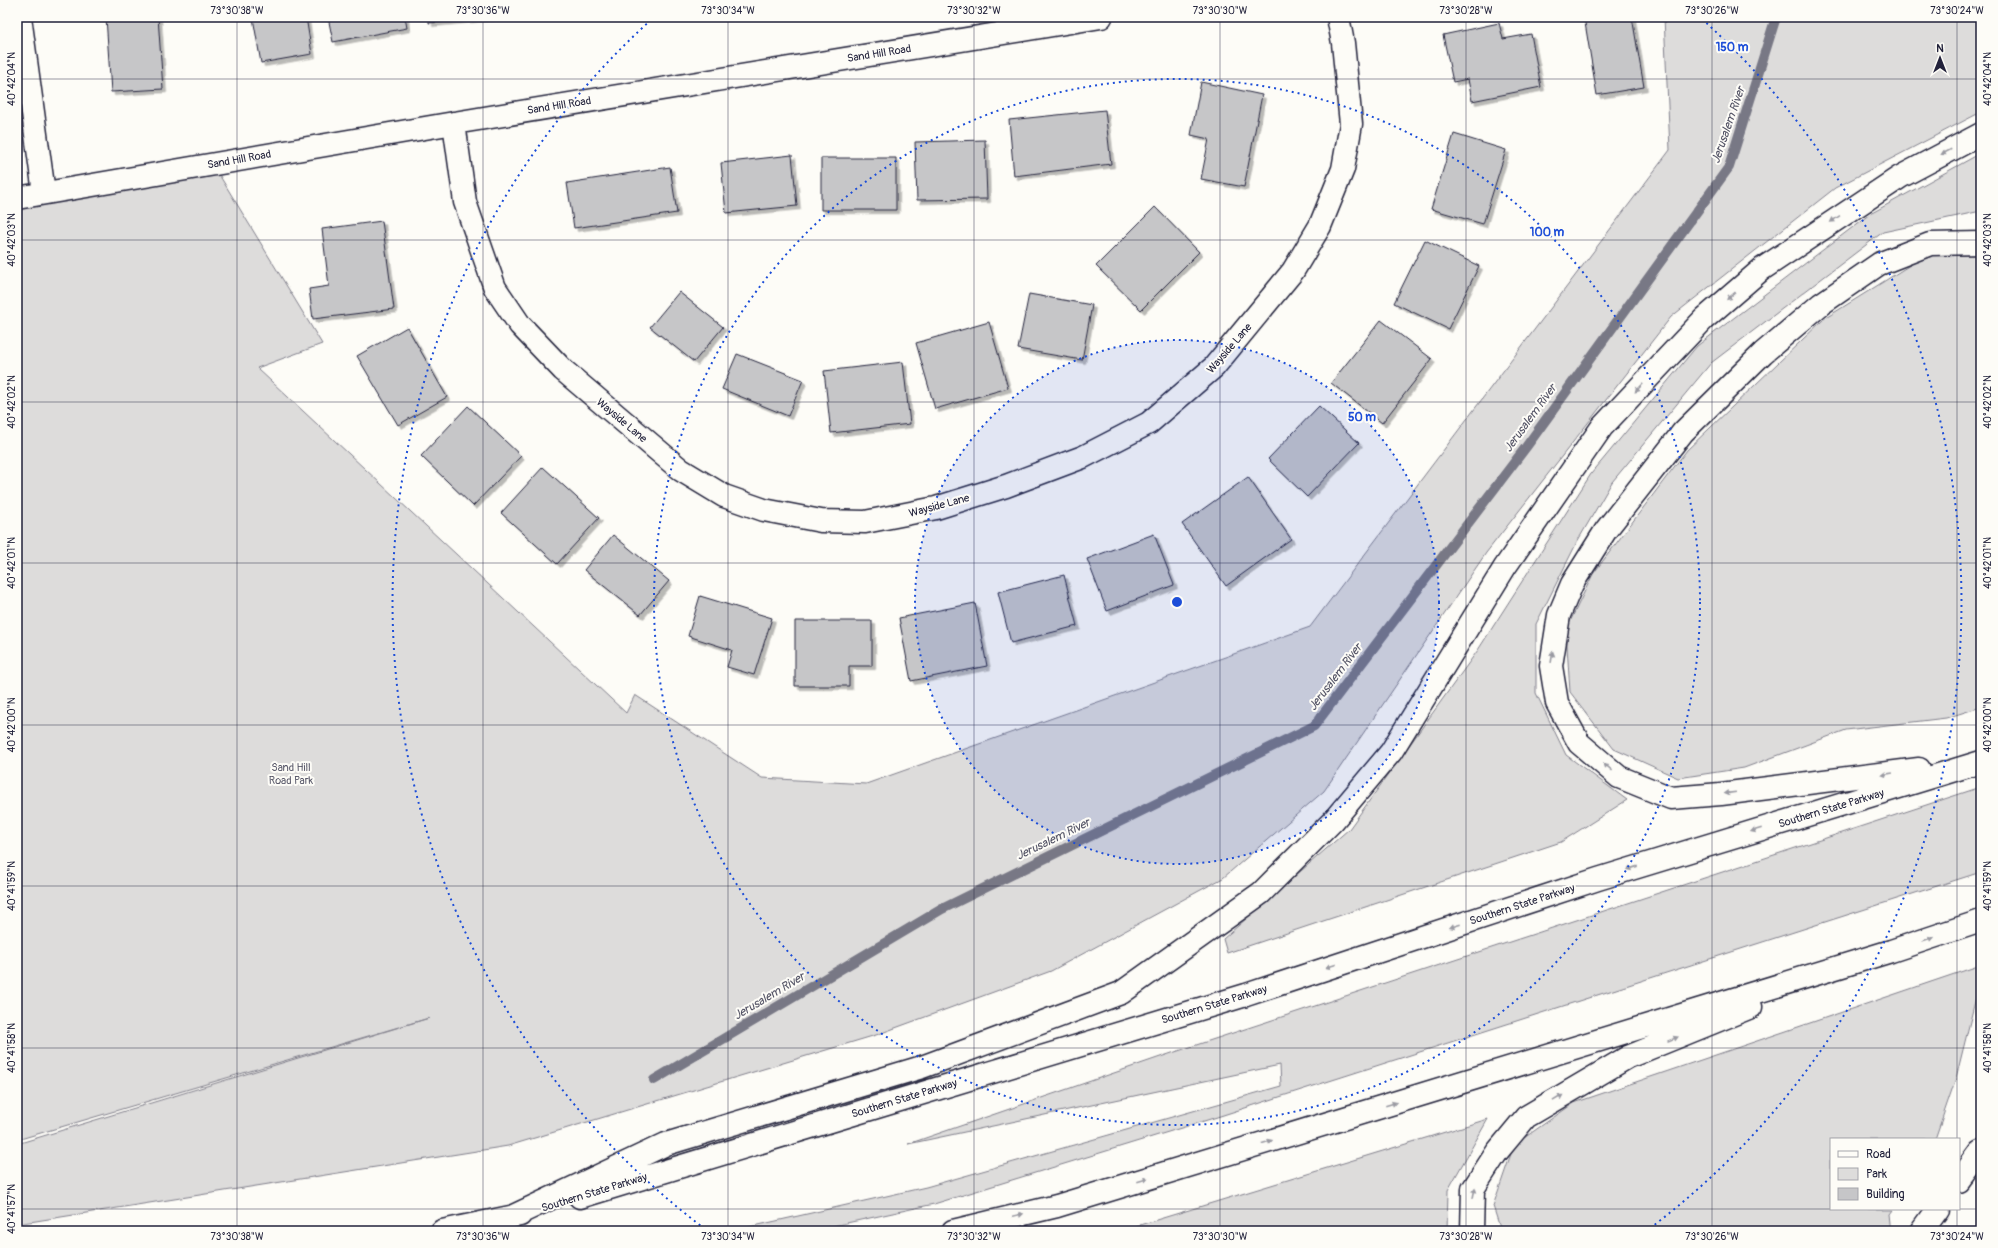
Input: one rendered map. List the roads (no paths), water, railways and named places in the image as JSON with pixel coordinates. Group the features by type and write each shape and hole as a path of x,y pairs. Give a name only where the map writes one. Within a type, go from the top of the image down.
{"main road":[{"path":"20,17 44,193"},
{"name":"Sand Hill Road","path":"17,198 454,123 1102,17"},
{"name":"Wayside Lane","path":"454,123 465,202 495,288 520,326 563,370 681,470 724,496 764,510 821,521 865,522 936,508 1006,486 1083,457 1148,423 1214,367 1293,271 1320,226 1343,168 1351,124 1343,43 1338,17"},
{"path":"507,1219 666,1144 922,1067 1121,993 1261,893 1333,821 1391,752 1505,567 1602,427 1623,404 1704,319 1762,268 1855,205 1900,177 1981,134"},
{"path":"1981,243 1930,244 1878,264 1821,304 1758,358 1683,432 1606,530 1572,584 1564,602 1559,615 1551,666 1557,703 1579,743 1619,777 1671,798 1722,794 1870,776 1981,760"},
{"name":"Southern State Parkway","path":"442,1231 507,1219 1246,995 1598,879 1981,760"},
{"path":"953,1231 1056,1206 1891,951 1981,921"},
{"path":"1472,1231 1473,1189 1497,1152 1526,1117 1628,1057 1891,951"},
{"path":"1960,1180 1981,1151"},
{"path":"1922,1231 1937,1210"}],"waterway":[{"name":"Jerusalem River","path":"654,1080 942,909 1314,726 1526,447 1729,167 1776,17"}],"park label":[{"name":"Sand Hill Road Park","path":"291,773"}]}
